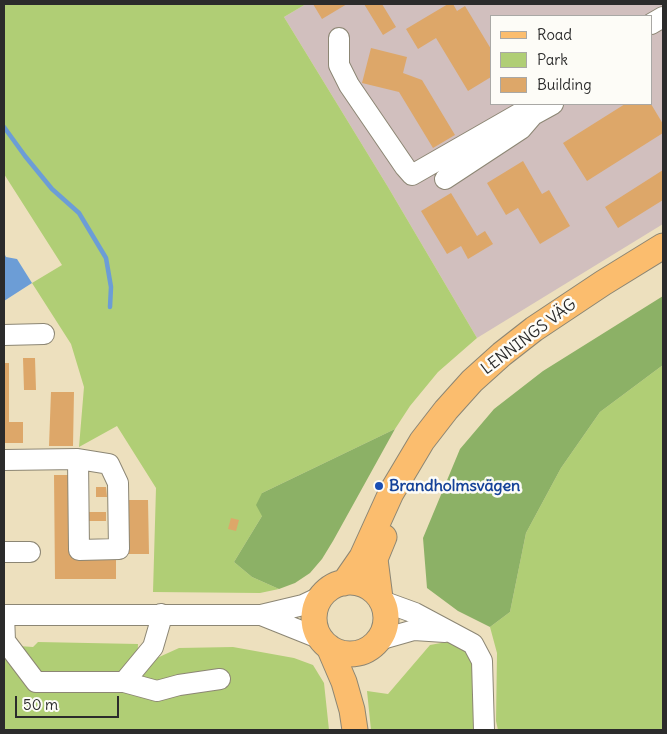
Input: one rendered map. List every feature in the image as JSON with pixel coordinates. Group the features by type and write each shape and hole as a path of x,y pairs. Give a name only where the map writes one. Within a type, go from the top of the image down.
{"main road":[{"name":"LENNINGS VÄG","path":"353,720 341,673 315,622 315,613 322,596 328,590 344,583 362,557 391,493 422,441 472,381 502,354 534,329 663,246"},
{"name":"LENNINGS VÄG","path":"353,720 356,676 372,645 384,631 386,621 386,611 381,599 375,559 400,496 430,444 452,415 478,387 520,350 663,260"},
{"path":"344,583 354,582 364,585 373,590 381,599"},
{"path":"325,643 347,654 356,654 372,645"}],"street":[{"path":"652,23 663,17"},
{"path":"340,38 339,65 348,85 412,175 527,114 550,105"},
{"path":"445,179 521,129 527,114"},
{"path":"4,335 44,334"},
{"path":"4,460 78,459 109,464 118,483 119,549 79,550 78,459"},
{"path":"4,552 30,552"},
{"path":"220,679 158,690 124,682 36,682 4,642 4,615 261,615 303,605 322,596"},
{"path":"381,599 415,613 473,644 482,660 484,730"},
{"path":"124,682 153,647 161,614"},
{"path":"261,615 325,643"},
{"path":"372,645 414,630 452,632"}],"shaded area":[{"path":"306,4 663,4 663,224 477,338 388,187 284,17"}],"green space":[{"path":"4,4 306,4 284,17 388,187 477,338 438,372 410,406 395,429 262,493 262,516 234,562 252,577 279,589 260,593 153,592 156,488 117,426 79,447 84,387 71,344 32,283 62,265 4,174"},
{"path":"663,296 663,365 600,412 561,468 526,533 510,612 490,627 458,611 427,588 423,538 460,449 494,409 543,371"},
{"path":"663,365 663,730 498,730 496,721 497,653 490,627 510,612 526,533 561,468 600,412"},
{"path":"395,429 333,541 322,559 310,573 295,583 279,589 252,577 234,562 262,516 256,505 262,493"},
{"path":"452,641 470,654 475,680 474,730 371,730 367,691 388,694 430,645"},
{"path":"38,642 138,644 137,667 179,648 233,647 294,658 313,665 324,683 329,730 4,730 4,645 33,647"}],"water":[{"path":"4,253 6,257 17,259 32,283 4,301"}],"building":[{"path":"313,4 347,4 322,19"},
{"path":"364,4 382,4 396,27 383,35"},
{"path":"448,4 453,4 457,11 465,6 490,47 490,78 468,91 436,38 418,49 406,29"},
{"path":"371,48 407,57 403,73 422,80 455,135 433,148 399,92 362,83"},
{"path":"623,105 652,105 663,124 663,133 587,181 563,143"},
{"path":"523,161 542,194 549,190 570,226 540,244 518,208 506,215 487,183"},
{"path":"663,170 663,200 618,228 605,207"},
{"path":"451,193 477,236 485,231 493,244 468,259 461,246 447,254 421,211"},
{"path":"23,358 35,358 36,390 24,390"},
{"path":"4,363 9,363 9,422 23,422 23,443 4,443"},
{"path":"51,392 74,392 73,446 49,446"},
{"path":"54,475 76,475 76,558 116,557 116,579 55,579"},
{"path":"96,487 106,487 107,497 96,497"},
{"path":"127,500 148,500 149,554 127,554"},
{"path":"80,512 106,512 106,521 80,521"},
{"path":"231,518 239,520 236,531 228,529"}],"waterway":[{"path":"4,127 52,189 79,213 106,258 111,287 110,307"}],"place":[{"name":"Brandholmsvägen","path":"379,486"}]}
